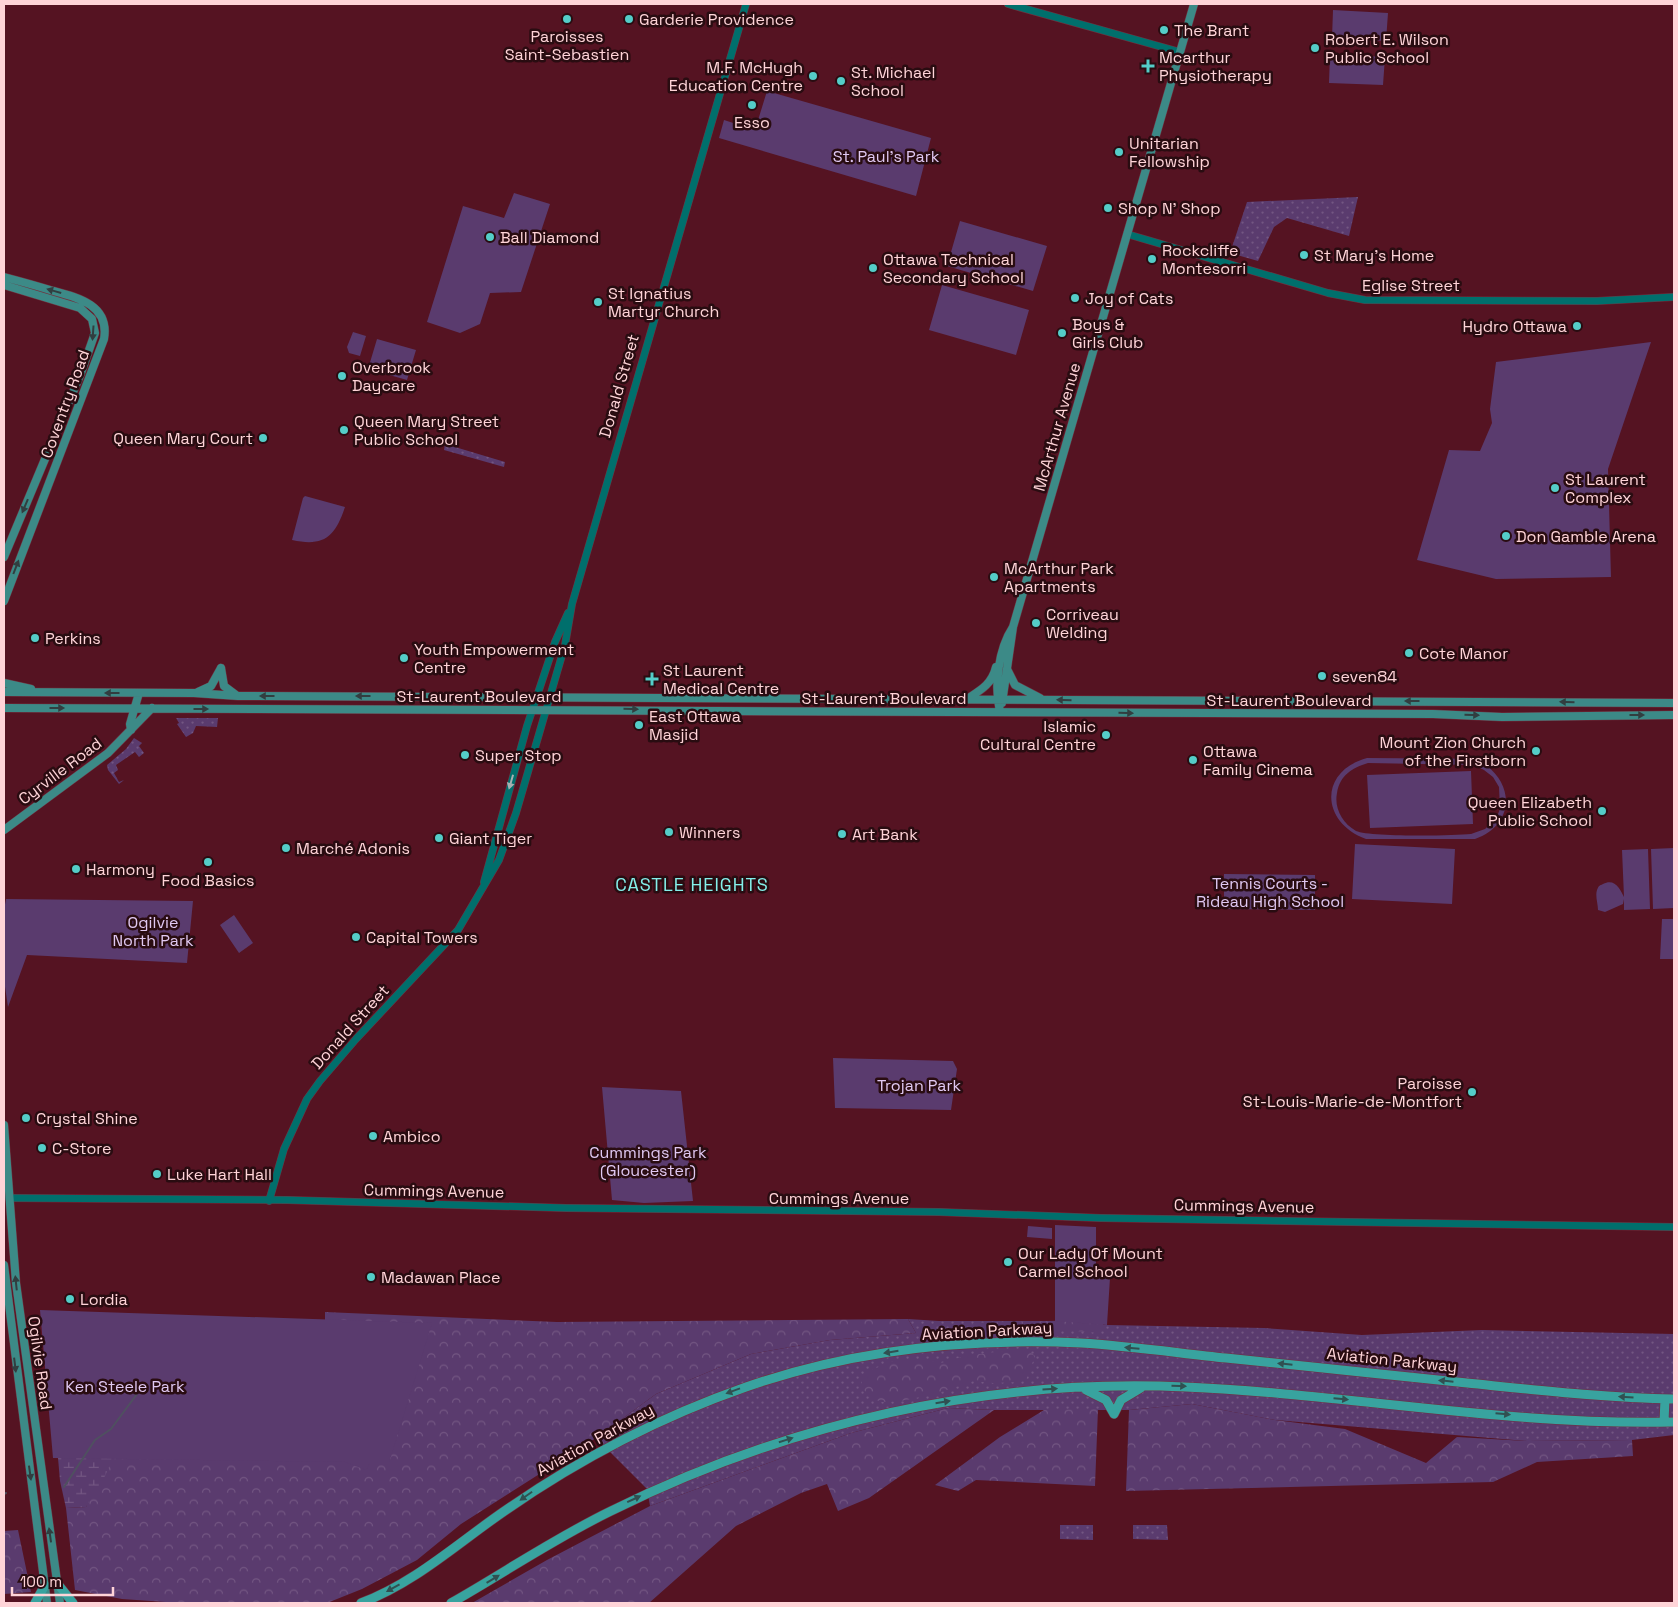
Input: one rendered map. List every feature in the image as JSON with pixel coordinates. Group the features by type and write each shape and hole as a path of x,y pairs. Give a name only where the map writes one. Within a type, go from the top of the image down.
{"main road":[{"name":"McArthur Avenue","path":"1000,700 1013,636 1013,626 1194,4"},
{"name":"Coventry Road","path":"4,277 84,300 97,310 105,328 104,339 71,429 4,600"},
{"name":"Coventry Road","path":"4,285 80,308 89,315 95,328 94,338 83,368 4,557"},
{"name":"McArthur Avenue","path":"1000,712 1002,653 1006,636 1013,626"},
{"path":"967,699 982,690 989,682 1002,653"},
{"path":"1006,665 1016,685 1044,699"},
{"path":"194,693 209,688 221,668 224,686 238,696"},
{"path":"4,683 45,693"},
{"name":"St-Laurent Boulevard","path":"4,692 194,693 238,696 1674,703"},
{"path":"131,730 139,693"},
{"name":"St-Laurent Boulevard","path":"5,708 1433,714 1502,717 1674,715"},
{"name":"Cyrville Road","path":"4,830 95,763 152,708"},
{"name":"Ogilvie Road","path":"4,1125 7,1198 16,1283 60,1603"},
{"name":"Ogilvie Road","path":"4,1265 17,1382 47,1603"},
{"name":"Aviation Parkway","path":"361,1603 411,1578 502,1512 567,1470 656,1422 771,1379 831,1363 894,1352 984,1343 1086,1344 1534,1390 1670,1399"},
{"path":"17,1382 28,1380"},
{"path":"1076,1388 1103,1397 1109,1403 1114,1414 1124,1397 1148,1386"},
{"path":"450,1603 572,1531 677,1480 751,1452 826,1428 920,1406 990,1395 1076,1388 1148,1386 1216,1388 1561,1419 1674,1422"},
{"path":"1664,1422 1670,1399"},
{"path":"57,1583 73,1603"},
{"path":"35,1603 44,1585"}],"street":[{"name":"Donald Street","path":"269,1201 284,1149 307,1099 344,1053 458,930 499,860 512,825 565,645 572,604 746,4"},
{"path":"1008,4 1180,52"},
{"name":"Eglise Street","path":"1127,234 1328,293 1365,300 1597,301 1674,296"},
{"name":"Donald Street","path":"483,889 517,762 537,697 555,642 572,604"},
{"name":"Cummings Avenue","path":"7,1198 269,1201 1674,1227"}],"green space":[{"path":"1333,10 1388,13 1386,41 1332,38"},
{"path":"1330,54 1385,57 1383,85 1329,83"},
{"name":"St. Paul's Park","path":"767,91 931,138 916,196 719,138 724,120 755,130"},
{"path":"514,193 550,204 521,292 490,293 480,324 460,333 427,322 463,206 504,218"},
{"path":"1358,197 1349,236 1287,218 1274,227 1258,261 1230,253 1247,202"},
{"path":"960,221 1047,246 1033,291 947,266"},
{"path":"942,285 1029,310 1016,355 929,330"},
{"path":"353,332 366,336 360,356 349,353 347,347"},
{"path":"377,339 416,350 407,380 368,369"},
{"path":"1651,342 1608,469 1611,577 1496,579 1417,560 1449,450 1480,451 1492,423 1490,409 1496,362"},
{"path":"445,444 505,462 504,467 444,450"},
{"path":"305,496 345,507 337,526 327,537 320,541 303,542 292,540"},
{"path":"176,718 218,718 217,727 196,726 193,733 186,737 177,724 179,723"},
{"path":"134,738 142,743 139,746 144,753 139,757 135,752 116,765 118,770 114,773 119,782 124,780 119,784 108,770 107,765 126,749"},
{"path":"1367,758 1503,759 1503,765 1486,765 1496,774 1502,784 1506,806 1503,816 1497,825 1475,839 1366,839 1351,831 1340,821 1333,809 1331,797 1333,785 1340,774 1351,765","holes":["1368,763 1474,765 1493,777 1499,787 1500,809 1496,819 1485,829 1471,834 1412,836 1364,833 1351,828 1338,810 1336,799 1341,781 1352,770"]},
{"path":"1471,771 1473,824 1370,828 1367,775"},
{"path":"1355,844 1455,849 1452,904 1352,899"},
{"path":"1674,848 1674,908 1653,909 1651,849"},
{"path":"1648,849 1650,909 1624,910 1624,899 1623,904 1605,912 1598,910 1596,892 1600,885 1614,883 1624,897 1622,850"},
{"name":"Tennis Courts - Rideau High School","path":"1224,874 1315,875 1315,910 1224,909"},
{"name":"Ogilvie North Park","path":"6,899 193,901 187,963 27,955 8,1007 4,980 4,910"},
{"path":"234,915 253,943 239,953 220,925"},
{"path":"1662,919 1674,919 1674,959 1660,959"},
{"name":"Trojan Park","path":"833,1058 953,1061 957,1069 951,1110 835,1108"},
{"name":"Cummings Park (Gloucester)","path":"602,1087 681,1091 693,1201 644,1203 612,1200"},
{"path":"1055,1225 1096,1227 1096,1264 1099,1265 1099,1276 1110,1278 1107,1325 1055,1321"},
{"path":"1028,1226 1052,1228 1052,1239 1027,1237"},
{"name":"Ken Steele Park","path":"40,1310 432,1323 389,1463 370,1463 366,1470 345,1462 53,1458"},
{"path":"325,1312 557,1322 908,1319 916,1333 830,1340 751,1354 656,1394 596,1438 461,1524 417,1560 362,1589 327,1603 180,1603 122,1599 75,1590 66,1508 86,1507 148,1346 325,1320"},
{"path":"908,1319 939,1321 1055,1321 1107,1325 1264,1328 1362,1335 1482,1330 1674,1334 1674,1435 1632,1440 1527,1441 1275,1420 1192,1404 1129,1410 948,1408 851,1433 650,1506 647,1489 596,1438 656,1394 751,1354 830,1340 916,1333"},
{"path":"1091,1320 1103,1324 1103,1329 1100,1333 1036,1328 972,1330 967,1323"},
{"path":"1018,1349 1030,1352 1035,1356 1026,1380 1020,1382 993,1383 973,1381 935,1394 901,1401 882,1402 870,1398 862,1387 862,1381 869,1371 898,1359 923,1359 941,1363 965,1356"},
{"path":"52,1388 119,1444 105,1476 86,1507 66,1508 60,1481"},
{"path":"1192,1404 1275,1420 1345,1429 1426,1463 1457,1437 1527,1441 1632,1440 1633,1456 1537,1462 1493,1482 1126,1491 1129,1410"},
{"path":"948,1408 994,1410 869,1498 838,1511 827,1484 801,1493 736,1526 649,1603 472,1603 547,1560 650,1506 851,1433"},
{"path":"1098,1409 1095,1486 976,1480 958,1491 935,1485 1000,1437 1044,1410"},
{"path":"1060,1525 1093,1525 1093,1540 1060,1539"},
{"path":"1133,1525 1167,1525 1168,1540 1133,1539"},
{"path":"18,1530 31,1592 4,1594 4,1531"}],"waterway":[{"path":"64,1487 95,1440 111,1429 137,1394"}],"place":[{"name":"Paroisses Saint-Sebastien","path":"567,19"},
{"name":"Garderie Providence","path":"629,19"},
{"name":"The Brant","path":"1164,30"},
{"name":"Robert E. Wilson Public School","path":"1315,48"},
{"name":"Mcarthur Physiotherapy","path":"1148,66"},
{"name":"M.F. McHugh Education Centre","path":"813,76"},
{"name":"St. Michael School","path":"841,81"},
{"name":"Esso","path":"752,105"},
{"name":"Unitarian Fellowship","path":"1119,152"},
{"name":"Shop N' Shop","path":"1108,208"},
{"name":"Ball Diamond","path":"490,237"},
{"name":"St Mary's Home","path":"1304,255"},
{"name":"Rockcliffe Montesorri","path":"1152,259"},
{"name":"Ottawa Technical Secondary School","path":"873,268"},
{"name":"Joy of Cats","path":"1075,298"},
{"name":"St Ignatius Martyr Church","path":"598,302"},
{"name":"Hydro Ottawa","path":"1577,326"},
{"name":"Boys & Girls Club","path":"1062,333"},
{"name":"Overbrook Daycare","path":"342,376"},
{"name":"Queen Mary Street Public School","path":"344,430"},
{"name":"Queen Mary Court","path":"263,438"},
{"name":"St Laurent Complex","path":"1555,488"},
{"name":"Don Gamble Arena","path":"1506,536"},
{"name":"McArthur Park Apartments","path":"994,577"},
{"name":"Corriveau Welding","path":"1036,623"},
{"name":"Perkins","path":"35,638"},
{"name":"Cote Manor","path":"1409,653"},
{"name":"Youth Empowerment Centre","path":"404,658"},
{"name":"seven84","path":"1322,676"},
{"name":"St Laurent Medical Centre","path":"652,679"},
{"name":"East Ottawa Masjid","path":"639,725"},
{"name":"Islamic Cultural Centre","path":"1106,735"},
{"name":"Mount Zion Church of the Firstborn","path":"1536,751"},
{"name":"Super Stop","path":"465,755"},
{"name":"Ottawa Family Cinema","path":"1193,760"},
{"name":"Queen Elizabeth Public School","path":"1602,811"},
{"name":"Winners","path":"669,832"},
{"name":"Art Bank","path":"842,834"},
{"name":"Giant Tiger","path":"439,838"},
{"name":"Marché Adonis","path":"286,848"},
{"name":"Food Basics","path":"208,862"},
{"name":"Harmony","path":"76,869"},
{"name":"Capital Towers","path":"356,937"},
{"name":"Paroisse St-Louis-Marie-de-Montfort","path":"1472,1092"},
{"name":"Crystal Shine","path":"26,1118"},
{"name":"Ambico","path":"373,1136"},
{"name":"C-Store","path":"42,1148"},
{"name":"Luke Hart Hall","path":"157,1174"},
{"name":"Our Lady Of Mount Carmel School","path":"1008,1262"},
{"name":"Madawan Place","path":"371,1277"},
{"name":"Lordia","path":"70,1299"}],"district":[{"name":"CASTLE HEIGHTS","path":"692,884"}]}
